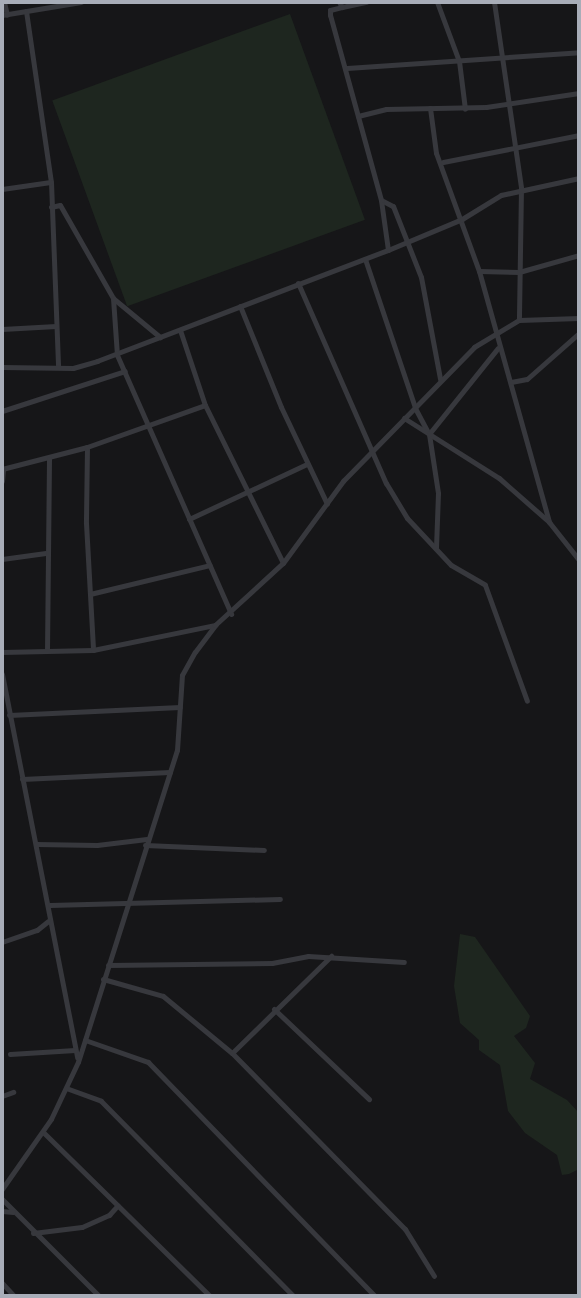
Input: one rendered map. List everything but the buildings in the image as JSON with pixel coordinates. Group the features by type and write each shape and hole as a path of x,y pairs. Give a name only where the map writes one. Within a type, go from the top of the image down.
{"street":[{"path":"4,2 4,15 81,2"},
{"path":"366,2 341,4 330,10 330,15 347,68 381,200 388,250"},
{"path":"438,2 459,61 465,109"},
{"path":"494,2 512,104 513,146 521,188 519,320"},
{"path":"26,11 51,182 58,366"},
{"path":"347,68 459,61 503,55 579,52"},
{"path":"358,116 386,109 465,109 579,93"},
{"path":"430,108 436,153 443,162 479,271 498,348 511,382 549,522"},
{"path":"443,162 579,135"},
{"path":"2,367 73,368 117,355 409,242 462,219 521,188 579,178"},
{"path":"2,189 51,182"},
{"path":"381,200 393,206 421,277 440,379"},
{"path":"51,207 60,205 113,298 160,337"},
{"path":"479,271 519,272 579,255"},
{"path":"365,259 415,408 429,434 438,493 436,548"},
{"path":"298,283 375,449 386,483 407,518 451,565 485,585 527,701"},
{"path":"113,298 117,355 232,614"},
{"path":"240,306 307,464 327,504"},
{"path":"2,652 93,650 215,625 232,614 283,564 327,504 440,379 496,332 519,320 579,318"},
{"path":"2,329 56,326"},
{"path":"180,330 205,405 283,564"},
{"path":"511,382 527,379 579,333"},
{"path":"429,434 498,348"},
{"path":"2,411 125,371"},
{"path":"2,481 2,469 49,459 205,405"},
{"path":"404,418 499,478 549,522 579,560"},
{"path":"87,447 93,650"},
{"path":"47,651 49,459"},
{"path":"189,519 246,490 307,464"},
{"path":"2,558 46,553"},
{"path":"90,594 210,565"},
{"path":"2,1189 43,1132 78,1062 177,750 182,675 215,625"},
{"path":"2,674 50,905 48,921 78,1062"},
{"path":"9,715 180,707"},
{"path":"22,779 170,772"},
{"path":"36,844 86,846 146,842 264,850"},
{"path":"50,905 126,906 280,899"},
{"path":"2,942 37,930 48,921"},
{"path":"108,965 272,963 331,956 404,962"},
{"path":"232,1053 331,956"},
{"path":"103,979 163,996 232,1053 405,1229 434,1276"},
{"path":"274,1009 369,1099"},
{"path":"85,1040 148,1062 375,1296"},
{"path":"10,1055 75,1050"},
{"path":"66,1088 101,1101 293,1296"},
{"path":"2,1096 13,1092"},
{"path":"43,1132 210,1296"},
{"path":"2,1199 33,1233 99,1296"},
{"path":"33,1233 82,1227 109,1215 118,1205"},
{"path":"2,1211 13,1212"},
{"path":"2,1283 14,1296"}],"shaded area":[{"path":"290,14 365,220 127,306 52,101"},
{"path":"460,934 475,937 530,1016 526,1028 514,1036 535,1063 530,1079 567,1100 579,1113 579,1169 569,1174 562,1175 557,1155 525,1133 508,1111 500,1065 479,1050 479,1040 460,1023 454,986"}]}
